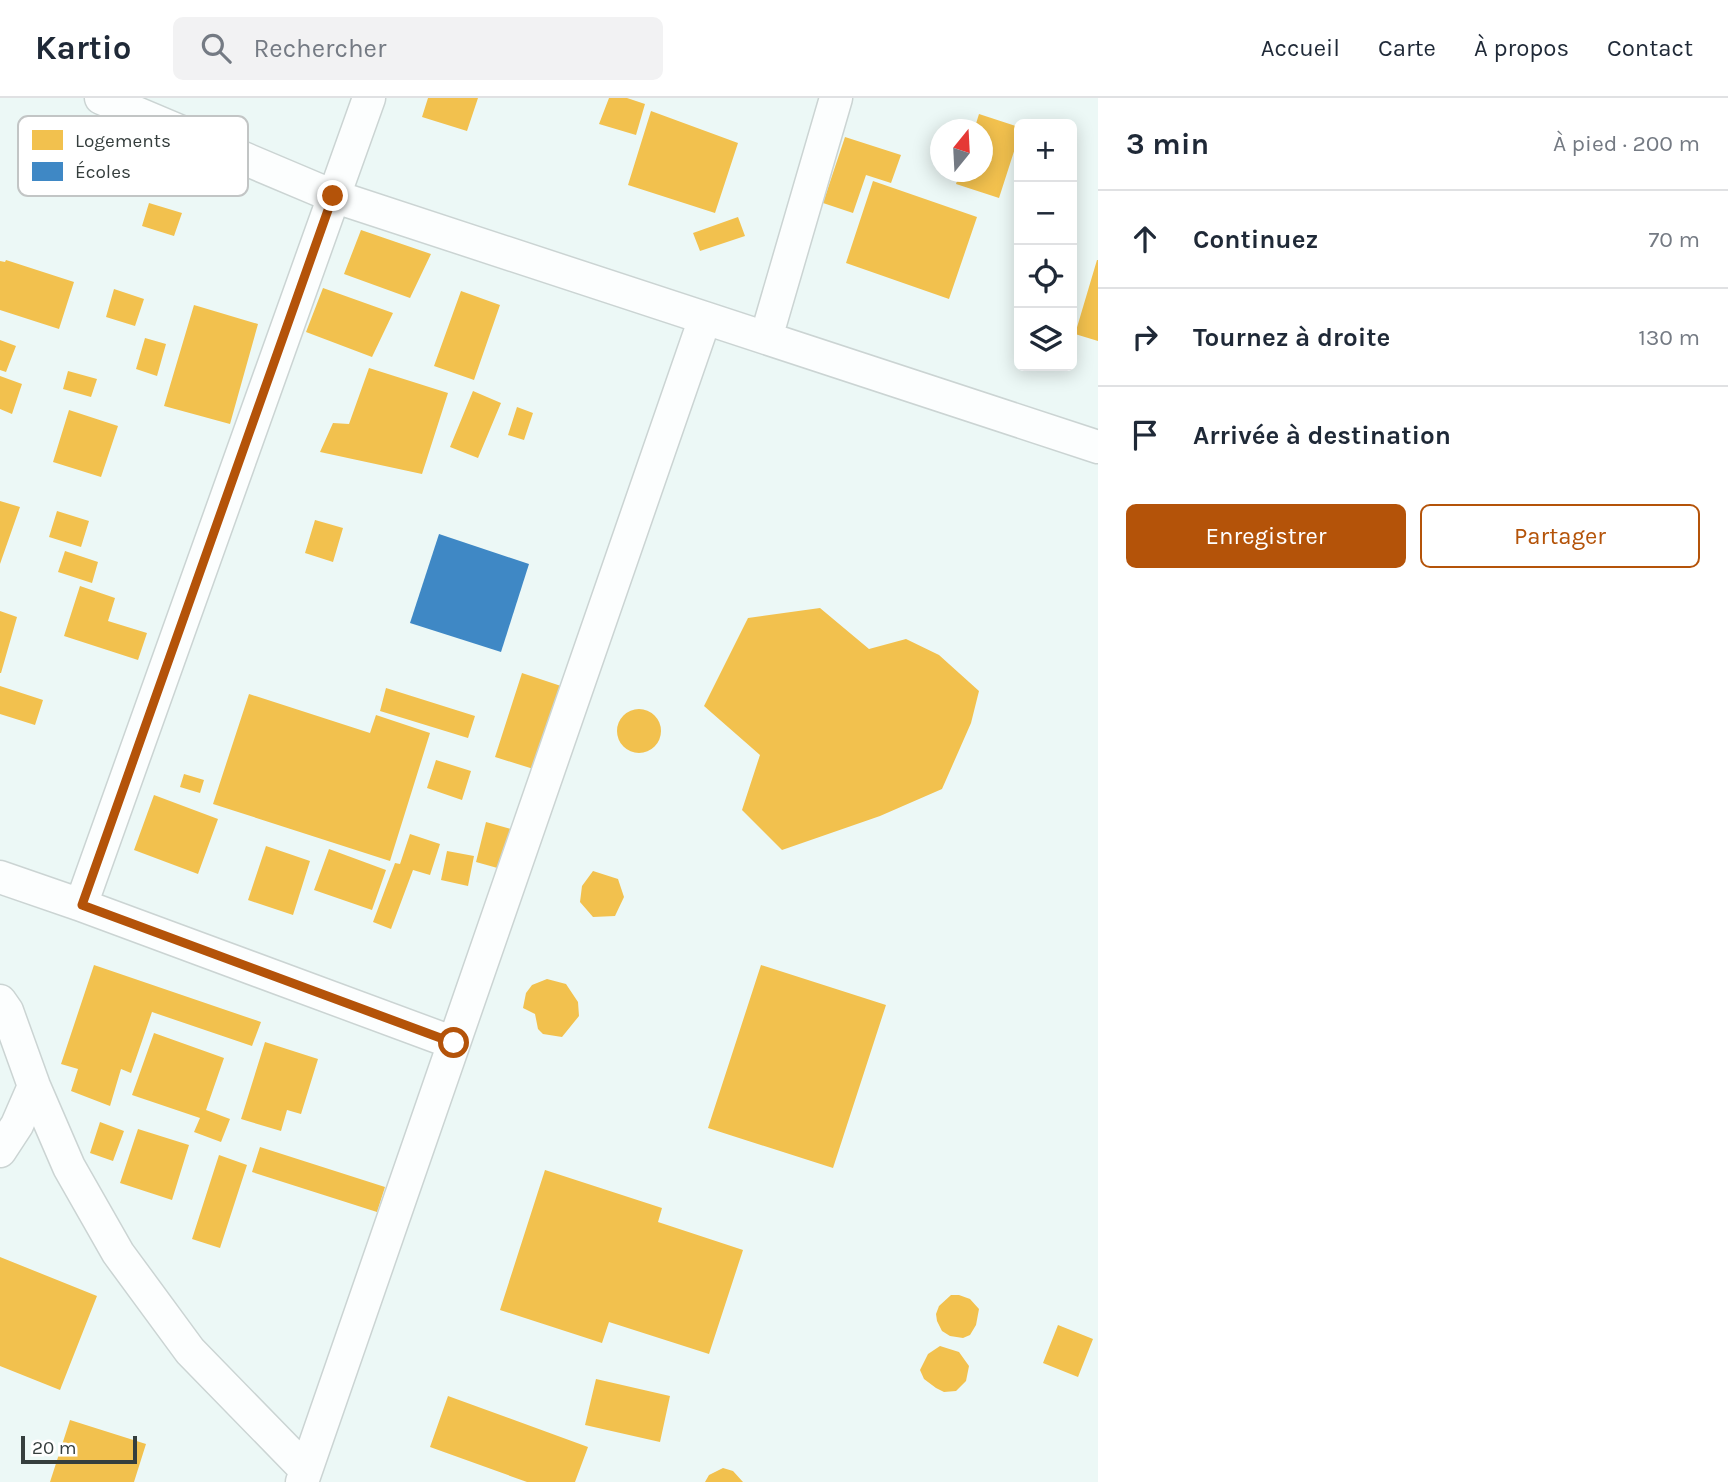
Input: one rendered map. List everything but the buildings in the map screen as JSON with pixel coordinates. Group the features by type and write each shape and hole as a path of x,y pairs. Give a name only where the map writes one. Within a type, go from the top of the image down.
{"street":[{"path":"101,98 144,116"},
{"path":"82,905 369,98"},
{"path":"766,338 836,98"},
{"path":"248,160 333,196 1098,447"},
{"path":"0,1000 7,1011 34,1086 69,1167 118,1253 190,1351 304,1476 705,318"},
{"path":"0,877 454,1043"},
{"path":"0,1151 17,1125 34,1086"}],"route":[{"path":"333,196 82,905 454,1043"}]}
